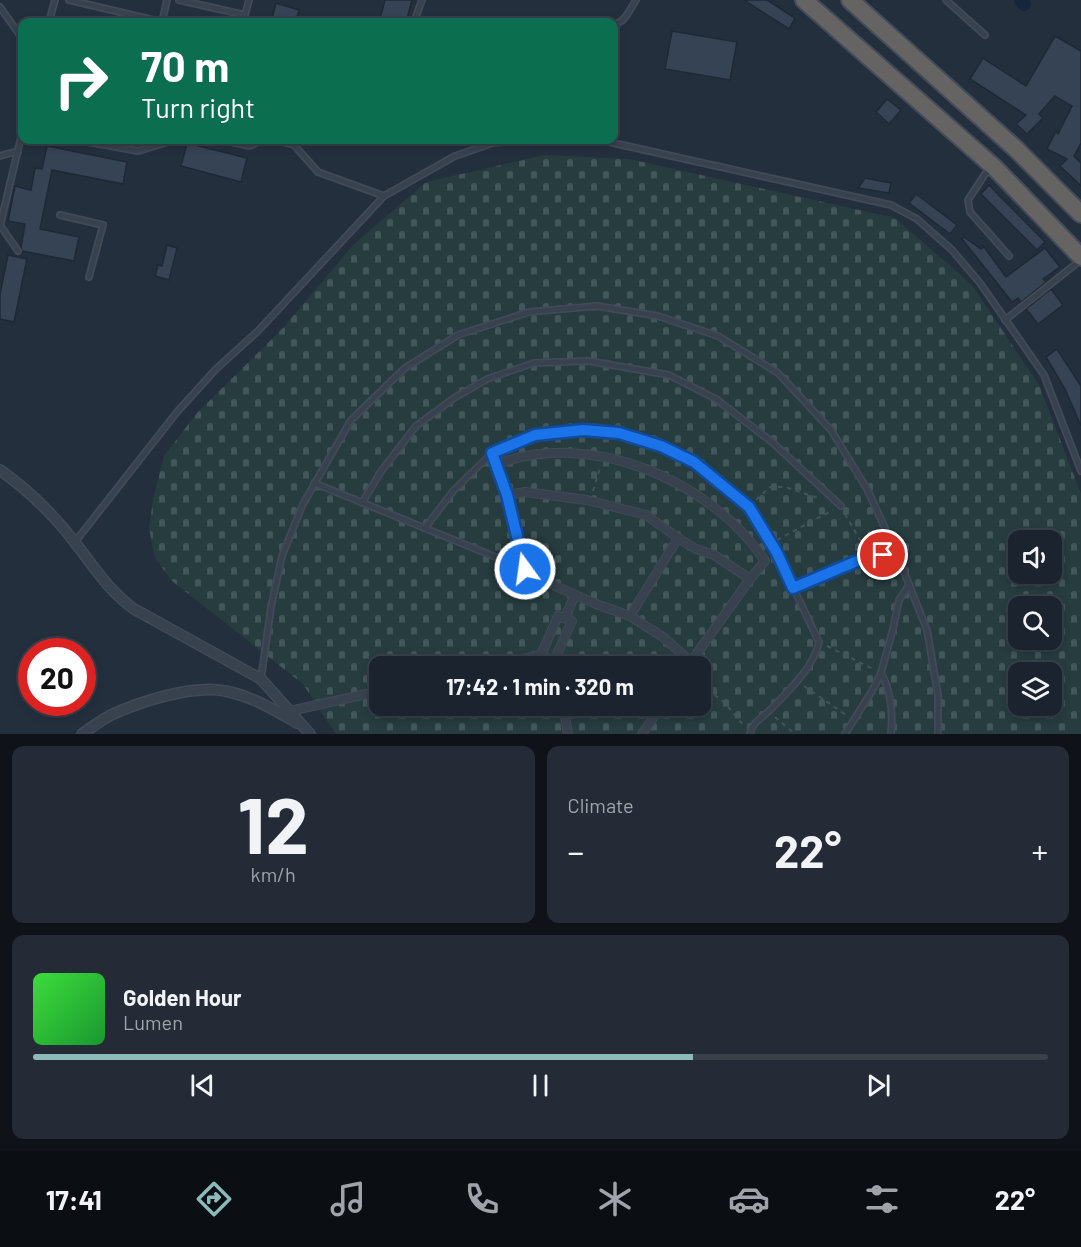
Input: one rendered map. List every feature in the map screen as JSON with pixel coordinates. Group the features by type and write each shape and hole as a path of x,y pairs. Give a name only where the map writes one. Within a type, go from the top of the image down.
{"highway":[{"path":"804,0 995,168 1081,259"},
{"path":"850,0 993,127 1081,214"}],"street":[{"path":"495,465 513,458 569,452 633,464 695,494 751,540 765,561 696,656"},
{"path":"0,470 42,505 75,542 109,589 127,604 261,680 290,711 305,732"},
{"path":"507,495 525,492 589,501 646,515 678,538 696,549 714,555 750,579"},
{"path":"630,616 678,538"},
{"path":"555,586 630,616 663,637 682,656"},
{"path":"565,618 575,595"},
{"path":"536,656 541,655 558,615 572,621 558,656"},
{"path":"82,734 110,716 159,698 200,689 226,691 250,698 305,732"},
{"path":"290,711 369,693"},
{"path":"565,716 568,734"},
{"path":"642,734 654,716"}],"lane":[{"path":"50,18 55,0"},
{"path":"69,0 145,18"},
{"path":"163,18 167,0"},
{"path":"179,0 245,15 249,0"},
{"path":"415,18 422,0"},
{"path":"618,24 623,21 636,0"},
{"path":"946,0 985,35"},
{"path":"0,7 18,32"},
{"path":"18,251 0,226 20,144"},
{"path":"99,144 138,151 161,144"},
{"path":"288,144 294,146 318,172 384,196"},
{"path":"75,542 177,412 216,369 258,331 384,196 455,156 489,144"},
{"path":"618,144 891,205 917,219 952,250 980,283 1044,375 1081,471"},
{"path":"0,156 18,151"},
{"path":"995,168 985,174 968,200 970,212 1009,256"},
{"path":"60,215 103,225 89,277"},
{"path":"1005,320 1081,259"},
{"path":"261,680 271,607 282,556 303,504 351,420 405,368 458,335 529,312 597,306 658,316 718,336 778,373 831,430 867,489 897,554 927,630 938,696 938,734"},
{"path":"362,503 382,470 416,426 454,398 487,379 534,363 590,361 669,375 716,399 772,442 841,506"},
{"path":"425,528 454,490 492,453 535,435 583,430 619,433 661,446 694,462 749,507 771,543 819,642 817,652 797,681 768,712 753,723 750,734"},
{"path":"492,453 507,495 525,569"},
{"path":"314,483 525,569 555,586"},
{"path":"793,588 869,556 897,554"},
{"path":"845,734 881,672 899,600 909,585"},
{"path":"881,672 887,683 892,720 891,734"}],"path":[{"path":"589,501 604,457"},
{"path":"749,507 770,487 785,487 841,506 869,556"},
{"path":"771,543 841,506"},
{"path":"819,642 881,672"},
{"path":"797,681 853,720"},
{"path":"711,692 724,702 750,734"},
{"path":"768,712 795,734"}],"green space":[{"path":"545,155 629,159 895,218 972,285 1039,385 1081,494 1081,734 336,734 303,684 172,581 155,558 149,528 164,456 197,413 283,328 353,245 426,182"}],"building":[{"path":"385,0 412,0 407,18 380,18"},
{"path":"744,0 767,0 795,18 789,29"},
{"path":"276,3 299,10 296,18 272,18"},
{"path":"672,31 737,42 730,80 665,69"},
{"path":"1055,36 1081,51 1081,143 1074,156 1081,163 1081,186 1060,166 1067,159 1047,149 1056,131 1058,134 1072,106 1055,96 1039,114 1043,118 1027,134 1016,124 1026,115 970,79 983,58 1026,86"},
{"path":"887,99 901,110 889,124 876,112"},
{"path":"187,144 247,158 241,182 181,166"},
{"path":"47,146 127,162 123,184 52,170 40,229 79,237 74,261 22,251 25,224 8,221 15,186 31,190 35,168 42,169"},
{"path":"865,178 891,183 889,193 858,188"},
{"path":"989,185 1045,242 1037,250 981,194"},
{"path":"916,194 957,225 950,234 909,203"},
{"path":"964,237 981,249 984,247 1006,277 1045,248 1060,267 1043,279 1046,282 1021,302 1018,298 1012,302 962,239"},
{"path":"167,245 177,248 169,280 155,276 158,265 162,266"},
{"path":"8,255 27,259 14,322 0,319 0,294"},
{"path":"1051,289 1063,305 1038,324 1026,309"},
{"path":"1057,349 1081,386 1081,426 1065,389 1046,357"}],"waterway":[{"path":"1021,0 1024,4"}],"route":[{"path":"525,569 507,495 492,453 535,435 583,430 619,433 661,446 694,462 749,507 777,553 793,588 869,556 883,555"}]}
